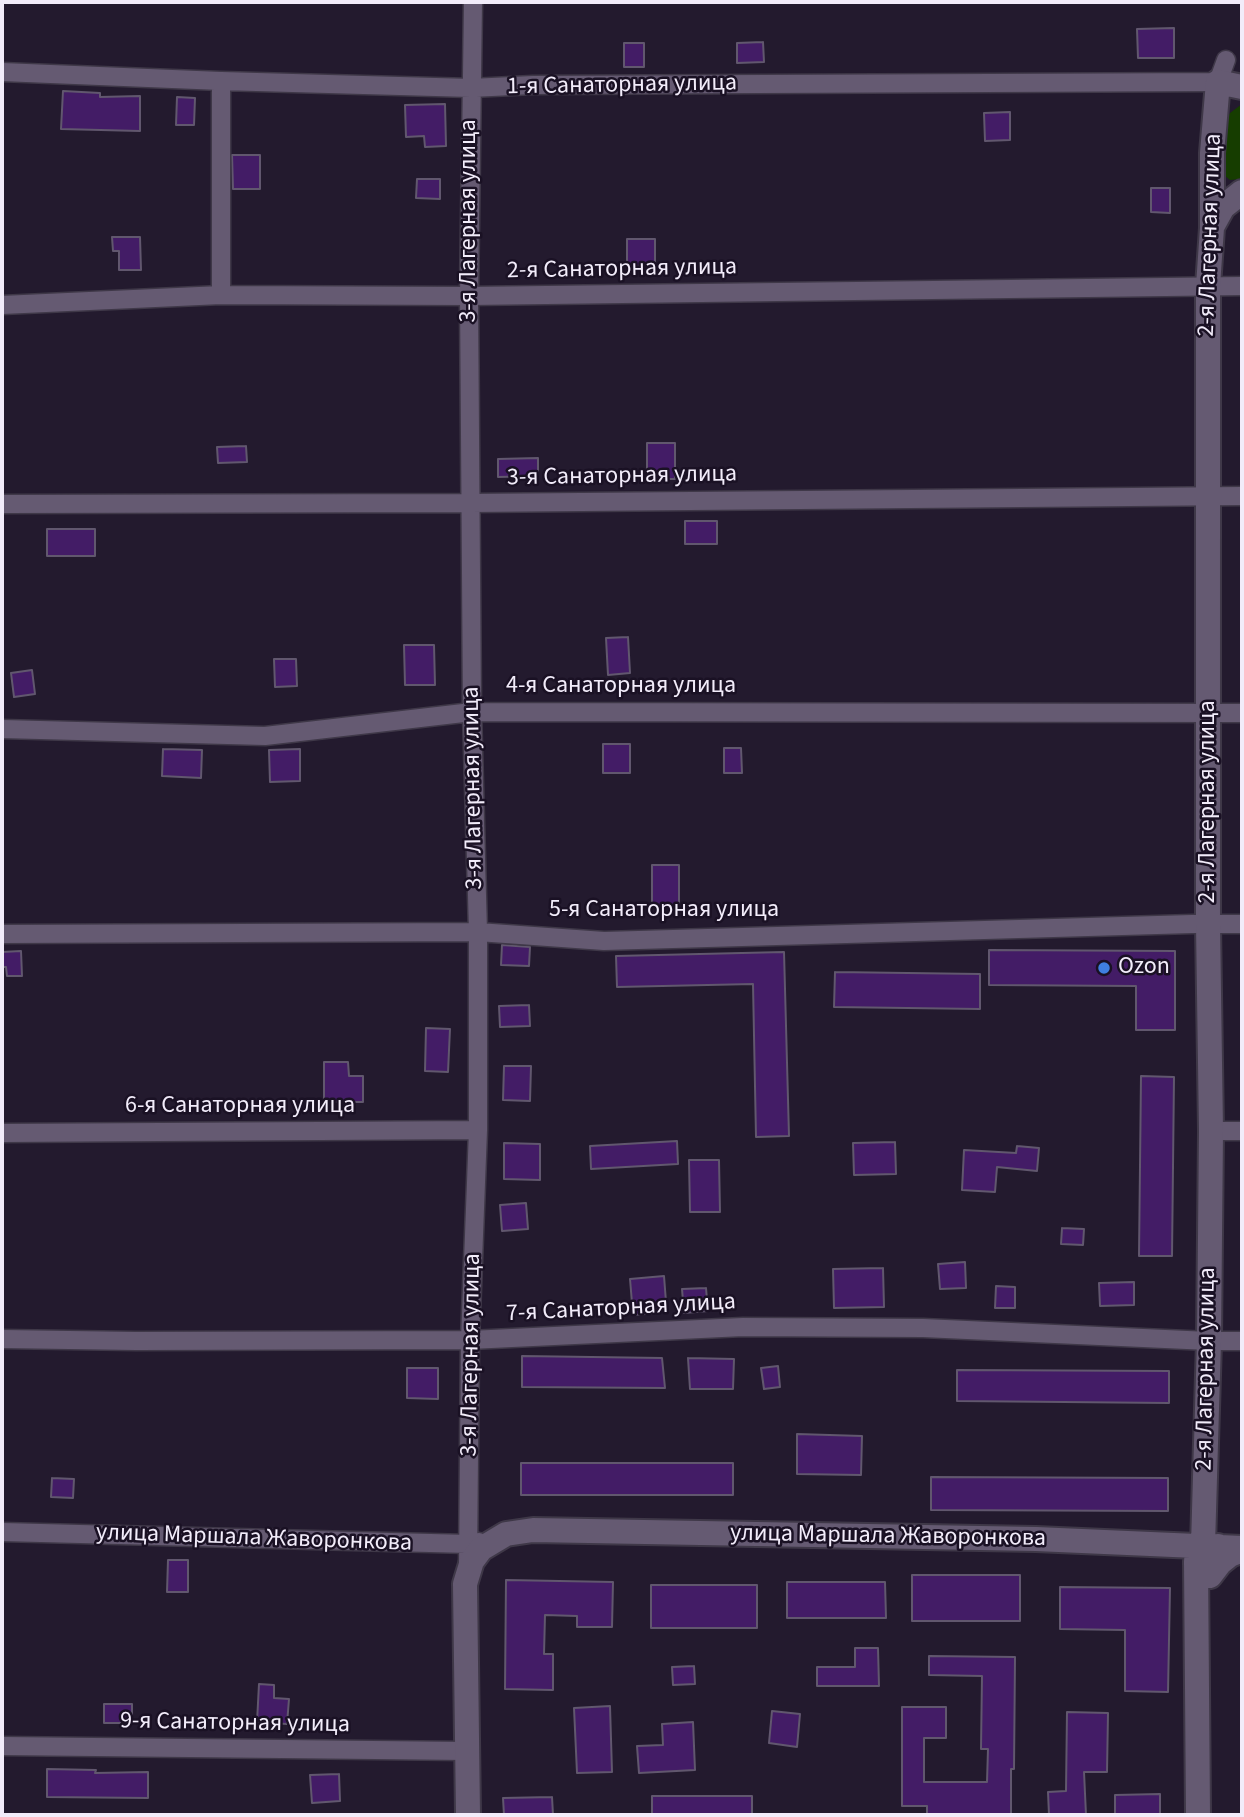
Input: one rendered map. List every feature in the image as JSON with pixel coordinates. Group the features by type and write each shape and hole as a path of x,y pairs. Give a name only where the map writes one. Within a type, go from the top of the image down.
{"street":[{"name":"3-я Лагерная улица","path":"468,1815 464,1596 469,1544 470,1340 478,1130 478,932 472,712 469,296 473,2"},
{"name":"1-я Санаторная улица","path":"2,72 471,88 1222,71 1242,89"},
{"name":"2-я Лагерная улица","path":"1198,1815 1196,1561 1199,1556 1222,1548 1209,1341 1211,1131 1208,924 1208,286 1214,122 1222,71"},
{"path":"221,81 221,295"},
{"path":"1214,122 1227,99 1242,89"},
{"path":"1212,228 1223,207 1242,192"},
{"name":"2-я Санаторная улица","path":"2,306 221,295 469,296 1242,286"},
{"name":"3-я Санаторная улица","path":"2,504 1242,496"},
{"name":"4-я Санаторная улица","path":"2,729 265,736 472,712 1242,713"},
{"name":"5-я Санаторная улица","path":"2,934 478,932 604,941 1242,924"},
{"name":"6-я Санаторная улица","path":"2,1133 478,1130"},
{"path":"1211,1131 1242,1131"},
{"name":"7-я Санаторная улица","path":"2,1339 470,1340 743,1327 923,1328 1242,1341"},
{"name":"3-я Лагерная улица","path":"467,1574 481,1549 506,1534 533,1530"},
{"name":"улица Маршала Жаворонкова","path":"533,1530 1036,1539 1222,1548"},
{"name":"улица Маршала Жаворонкова","path":"2,1532 469,1544 506,1534"},
{"path":"1210,1576 1230,1555 1222,1548 1210,1576 1210,1815"},
{"name":"9-я Санаторная улица","path":"2,1746 467,1751"}],"green space":[{"path":"1242,104 1242,177 1230,180 1224,175 1224,129 1230,113"}],"building":[{"path":"1174,28 1174,58 1138,58 1137,29"},
{"path":"763,42 764,62 737,63 737,43"},
{"path":"624,43 644,43 644,67 624,67"},
{"path":"63,91 100,93 100,97 140,96 140,131 61,129"},
{"path":"177,97 195,98 194,125 176,125"},
{"path":"445,104 446,146 425,147 424,136 406,137 405,105"},
{"path":"1010,112 1010,140 985,141 984,113"},
{"path":"232,155 260,155 260,189 233,189"},
{"path":"417,179 440,179 440,199 416,198"},
{"path":"1151,188 1170,188 1170,213 1151,212"},
{"path":"112,237 140,237 141,270 119,270 119,251 113,251"},
{"path":"627,239 655,239 655,266 627,266"},
{"path":"647,443 675,443 675,479 647,479"},
{"path":"246,446 247,462 218,463 217,447"},
{"path":"538,458 538,476 498,477 498,459"},
{"path":"685,521 717,521 717,544 685,544"},
{"path":"47,529 95,529 95,556 47,556"},
{"path":"628,637 630,673 608,675 606,638"},
{"path":"404,645 434,645 435,685 405,685"},
{"path":"274,659 296,659 297,686 275,687"},
{"path":"32,670 35,694 14,697 11,673"},
{"path":"603,744 630,744 630,773 603,773"},
{"path":"724,748 741,748 742,773 724,773"},
{"path":"163,749 202,750 201,778 162,776"},
{"path":"300,749 300,781 270,782 269,750"},
{"path":"652,865 679,865 679,907 652,907"},
{"path":"502,945 530,947 529,966 501,965"},
{"path":"989,950 1175,951 1175,1030 1136,1030 1136,986 989,985"},
{"path":"21,951 22,976 7,976 6,967 2,967 2,952"},
{"path":"784,952 789,1136 756,1137 753,984 617,987 616,956"},
{"path":"835,972 980,974 980,1009 834,1007"},
{"path":"529,1005 530,1026 500,1027 499,1006"},
{"path":"426,1028 450,1029 448,1072 425,1071"},
{"path":"324,1062 348,1062 349,1076 363,1076 363,1102 324,1102"},
{"path":"504,1066 531,1066 530,1101 503,1100"},
{"path":"1141,1076 1174,1077 1172,1256 1139,1256"},
{"path":"677,1141 678,1164 591,1169 590,1146"},
{"path":"895,1142 896,1174 854,1175 853,1143"},
{"path":"504,1143 540,1144 540,1180 504,1179"},
{"path":"1017,1146 1039,1148 1037,1171 997,1167 995,1192 962,1190 964,1150 1016,1153"},
{"path":"689,1160 719,1160 720,1212 690,1212"},
{"path":"526,1203 528,1229 502,1231 500,1205"},
{"path":"1062,1228 1084,1229 1083,1245 1061,1244"},
{"path":"965,1262 966,1288 940,1289 938,1264"},
{"path":"883,1268 884,1307 834,1308 833,1269"},
{"path":"664,1276 666,1302 657,1303 658,1313 633,1315 630,1279"},
{"path":"1134,1282 1134,1305 1100,1306 1099,1283"},
{"path":"996,1286 1015,1287 1015,1308 995,1308"},
{"path":"706,1288 708,1311 684,1313 682,1289"},
{"path":"522,1356 662,1358 665,1388 522,1387"},
{"path":"688,1358 734,1359 733,1389 690,1389"},
{"path":"778,1366 780,1387 764,1389 761,1368"},
{"path":"407,1368 438,1368 438,1399 407,1398"},
{"path":"957,1370 1169,1371 1169,1403 957,1401"},
{"path":"797,1434 862,1436 861,1475 797,1474"},
{"path":"521,1463 733,1463 733,1495 521,1495"},
{"path":"931,1477 1168,1478 1168,1511 931,1510"},
{"path":"52,1478 74,1479 73,1498 51,1497"},
{"path":"168,1560 188,1560 188,1592 167,1592"},
{"path":"912,1575 1020,1575 1020,1621 912,1621"},
{"path":"506,1580 613,1582 612,1627 577,1627 577,1616 545,1615 544,1654 553,1654 553,1690 505,1689"},
{"path":"787,1582 885,1582 886,1618 787,1618"},
{"path":"651,1585 757,1585 757,1628 651,1628"},
{"path":"1060,1587 1170,1588 1168,1692 1125,1691 1125,1630 1060,1629"},
{"path":"855,1648 878,1648 879,1686 817,1686 817,1667 855,1667"},
{"path":"929,1656 1015,1657 1011,1815 927,1815 927,1806 902,1806 902,1707 946,1707 946,1738 924,1738 924,1782 987,1782 988,1749 981,1749 982,1676 929,1675"},
{"path":"694,1666 695,1684 673,1685 672,1667"},
{"path":"259,1684 274,1685 274,1698 289,1699 287,1724 257,1722"},
{"path":"104,1704 132,1704 132,1723 104,1723"},
{"path":"610,1706 612,1772 577,1773 574,1708"},
{"path":"772,1711 800,1714 797,1747 769,1743"},
{"path":"1067,1712 1108,1713 1107,1772 1084,1772 1086,1815 1049,1815 1048,1792 1066,1791"},
{"path":"693,1722 695,1770 639,1773 637,1746 663,1745 662,1724"},
{"path":"47,1769 96,1770 95,1773 148,1772 148,1798 47,1797"},
{"path":"339,1774 340,1801 312,1803 310,1775"},
{"path":"1160,1794 1160,1815 1115,1815 1115,1795"},
{"path":"652,1796 752,1796 752,1815 652,1815"},
{"path":"552,1797 553,1815 504,1815 503,1798"}],"place":[{"name":"Ozon","path":"1104,968"}]}
